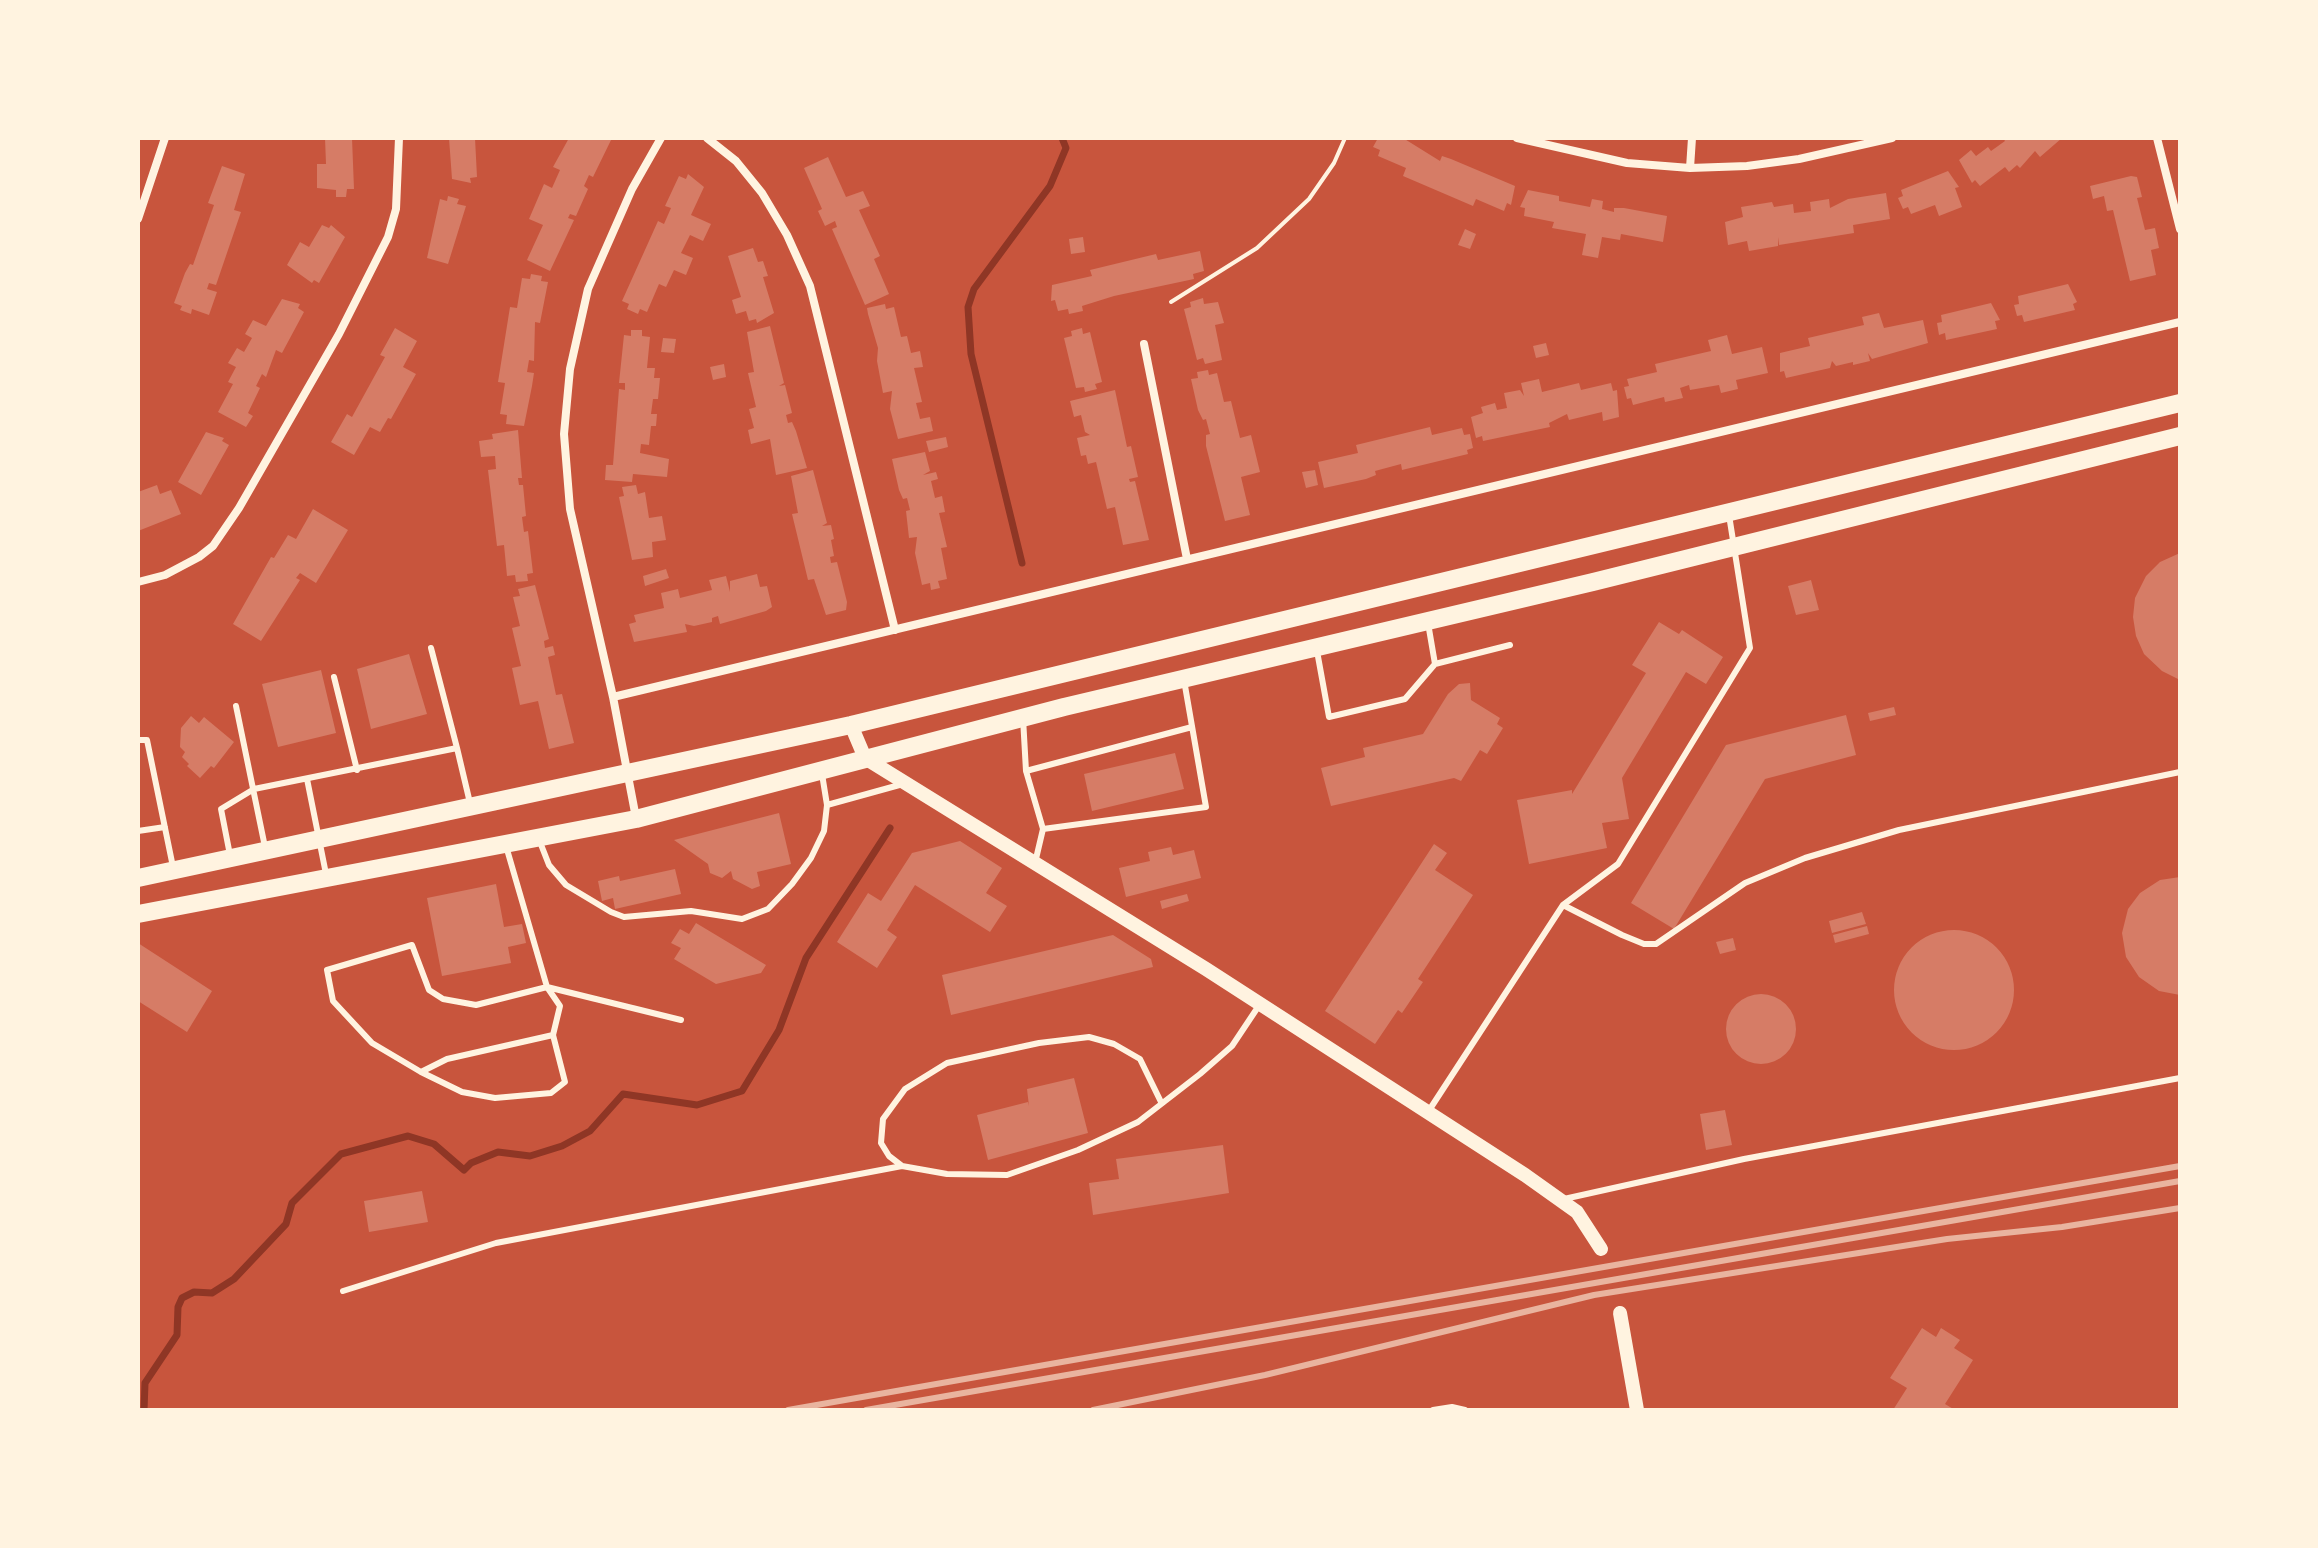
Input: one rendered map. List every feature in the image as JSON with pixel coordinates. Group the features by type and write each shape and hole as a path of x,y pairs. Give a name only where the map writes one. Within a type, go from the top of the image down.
{"main road":[{"path":"138,878 851,725 2180,403"},
{"path":"138,914 636,819 1023,717 2180,436"}],"street":[{"path":"138,219 165,138"},
{"path":"138,582 165,575 199,557 213,546 239,508 339,334 388,237 396,209 399,138"},
{"path":"636,819 613,697 570,509 564,434 570,369 588,289 632,189 661,138"},
{"path":"707,138 736,161 762,193 787,235 810,286 895,630"},
{"path":"1517,138 1627,163 1690,168 1747,166 1799,159 1892,138"},
{"path":"1690,168 1692,138"},
{"path":"2157,138 2180,229"},
{"path":"613,697 2180,322"},
{"path":"1144,344 1187,559"},
{"path":"851,725 865,758 1260,1004 1561,1199 1590,1228 1601,1249"},
{"path":"1620,1313 1637,1410"}],"lane":[{"path":"1428,1112 1563,905 1618,864 1750,648 1737,546 1728,511"},
{"path":"1428,621 1435,664"},
{"path":"1316,647 1329,717 1405,699 1435,664 1510,645"},
{"path":"431,648 471,808"},
{"path":"334,677 357,770"},
{"path":"1043,829 1206,807 1183,679"},
{"path":"236,706 266,851"},
{"path":"1023,717 1026,771 1043,829 1035,863"},
{"path":"1026,771 1192,727"},
{"path":"138,740 147,740 174,870"},
{"path":"231,859 221,809 254,789 457,748"},
{"path":"538,838 549,865 566,885 611,912 624,917 691,911 742,919 768,909 792,884 824,831 827,805 822,769"},
{"path":"1563,905 1622,935 1644,944 1656,944 1745,883 1805,858 1899,830 2180,772"},
{"path":"307,779 326,877"},
{"path":"827,805 906,783"},
{"path":"138,831 165,827"},
{"path":"505,843 547,987 560,1006 553,1035 565,1082 551,1093 495,1098 462,1092 372,1043 333,1001 327,970 412,945 429,990 443,999 476,1005 547,987 681,1020"},
{"path":"343,1291 496,1243 902,1166 947,1174 1007,1175 1078,1150 1138,1122 1232,1046 1260,1004"},
{"path":"421,1072 447,1059 553,1035"},
{"path":"902,1166 889,1156 881,1143 883,1119 905,1089 947,1063 1039,1043 1089,1037 1114,1044 1140,1059 1161,1102"},
{"path":"1561,1199 1600,1194 1744,1159 2180,1078"},
{"path":"1433,1410 1465,1410"}],"path":[{"path":"1171,302 1257,248 1298,209 1334,163 1345,138"}],"building":[{"path":"325,138 352,138 354,189 347,189 346,197 336,197 336,190 317,188 317,164 326,164"},
{"path":"449,138 475,138 477,177 470,178 471,183 452,179"},
{"path":"569,138 612,138 593,177 589,175 584,186 588,189 576,216 570,214 568,218 574,220 550,271 527,260 543,225 529,219 544,184 552,188 560,170 553,167"},
{"path":"1378,138 1403,138 1440,161 1442,156 1451,159 1515,186 1511,205 1507,203 1504,211 1476,199 1473,206 1403,176 1406,168 1378,156 1380,150 1373,147"},
{"path":"2003,138 2062,138 2040,157 2035,151 2020,168 2017,165 2009,172 2005,167 1980,186 1975,180 1972,183 1959,160 1971,150 1976,156 1988,147 1991,151 2005,141"},
{"path":"828,157 846,197 863,191 870,206 859,210 880,256 874,259 889,294 865,305 832,229 837,227 835,221 825,226 818,211 822,209 804,168"},
{"path":"222,166 245,174 234,210 241,212 216,285 209,283 207,289 217,292 209,315 192,309 191,314 180,310 182,306 174,303 185,273 190,264 193,265 214,205 208,203"},
{"path":"1948,171 1959,187 1955,188 1962,207 1939,216 1935,205 1911,214 1908,207 1903,209 1898,198 1903,196 1901,190"},
{"path":"688,174 704,187 691,215 711,224 703,241 690,235 681,253 693,258 686,275 674,270 666,287 659,284 647,312 640,309 638,314 627,309 629,304 622,301 658,221 664,224 671,208 665,206 679,176 686,179"},
{"path":"2137,177 2142,197 2137,198 2145,230 2155,228 2159,248 2151,250 2156,275 2130,281 2113,210 2107,211 2104,196 2093,199 2090,186"},
{"path":"1528,190 1559,196 1559,201 1590,207 1592,199 1603,201 1602,209 1614,212 1614,208 1624,208 1667,216 1663,242 1621,234 1620,240 1602,237 1598,258 1582,255 1586,234 1552,228 1554,222 1524,216 1525,208 1520,207"},
{"path":"1886,193 1890,219 1853,225 1854,233 1779,245 1778,237 1778,246 1749,251 1747,241 1728,245 1725,222 1743,217 1741,207 1772,202 1774,207 1793,204 1794,213 1811,211 1810,202 1829,199 1830,208 1848,199"},
{"path":"448,196 459,199 457,204 466,206 448,264 427,258 440,199 447,201"},
{"path":"322,225 329,228 331,225 345,237 319,283 314,280 312,283 287,265 300,242 309,247"},
{"path":"1465,229 1476,234 1470,249 1458,245"},
{"path":"1083,237 1085,252 1071,254 1069,239"},
{"path":"753,248 758,262 763,261 768,276 763,277 774,313 757,323 756,319 749,321 746,311 736,314 732,300 741,297 728,256"},
{"path":"1200,251 1204,271 1193,274 1194,279 1114,296 1082,306 1083,311 1069,314 1068,309 1058,311 1055,300 1051,301 1052,285 1092,276 1090,270 1156,254 1158,260"},
{"path":"531,274 542,276 541,281 548,282 540,323 535,322 534,361 529,360 527,372 534,373 524,426 506,424 507,415 500,414 505,383 498,382 510,307 517,308 522,278 530,279"},
{"path":"2068,284 2077,302 2073,304 2075,310 2024,322 2022,315 2017,316 2014,305 2019,304 2018,296"},
{"path":"1203,298 1204,304 1218,302 1224,323 1215,325 1222,360 1205,364 1203,358 1197,360 1184,309 1191,307 1190,302"},
{"path":"282,299 300,304 298,308 304,312 282,353 276,350 266,377 262,374 256,386 260,388 248,413 253,416 246,427 218,412 233,384 228,382 236,367 228,363 237,348 244,352 252,338 245,334 253,320 266,326"},
{"path":"1991,303 2000,320 1995,321 1997,329 1946,340 1945,333 1939,335 1937,323 1942,322 1941,315"},
{"path":"885,304 886,309 894,307 901,337 907,336 911,353 920,351 923,367 914,368 922,402 916,403 920,419 930,417 933,431 898,439 890,409 892,391 883,393 877,361 878,348 867,308"},
{"path":"1879,313 1884,328 1923,320 1928,343 1872,359 1868,353 1870,361 1853,365 1853,362 1836,366 1832,361 1830,368 1786,378 1784,371 1780,372 1780,353 1810,346 1808,338 1864,325 1862,317"},
{"path":"770,326 784,383 779,386 785,385 792,413 786,415 788,423 792,422 796,431 807,468 776,475 770,439 751,444 748,430 754,428 749,409 756,407 748,373 754,372 747,332"},
{"path":"395,328 417,341 403,367 416,374 391,419 388,418 380,432 370,427 354,455 331,442 347,414 352,417 385,357 380,355"},
{"path":"1082,328 1083,334 1090,332 1102,382 1095,384 1097,389 1085,392 1084,387 1076,388 1064,338 1072,336 1071,331"},
{"path":"631,330 642,330 642,336 650,337 647,368 655,368 654,378 660,378 658,399 653,399 651,414 657,414 656,426 651,426 649,445 641,444 640,453 669,459 667,477 633,474 632,482 605,480 606,465 613,465 619,389 625,390 625,383 619,383 624,335 631,336"},
{"path":"1727,335 1732,354 1762,347 1768,373 1736,380 1738,389 1721,393 1719,385 1690,390 1689,385 1680,388 1683,398 1665,402 1664,397 1633,405 1631,398 1627,399 1624,387 1629,386 1627,379 1657,372 1655,364 1711,351 1708,340"},
{"path":"663,338 676,339 674,353 661,352"},
{"path":"1546,343 1549,355 1536,358 1533,346"},
{"path":"724,364 726,377 713,380 710,367"},
{"path":"1208,370 1209,375 1217,373 1224,402 1231,401 1240,438 1251,435 1260,472 1241,477 1250,515 1225,521 1206,446 1206,435 1210,434 1206,419 1203,420 1198,410 1191,379 1198,378 1197,372"},
{"path":"1539,379 1542,392 1579,383 1581,390 1611,383 1613,391 1617,390 1619,417 1603,421 1602,412 1569,420 1567,414 1549,423 1550,427 1483,441 1482,436 1476,438 1471,417 1483,413 1481,407 1495,403 1497,410 1507,408 1504,393 1520,390 1524,396 1521,383"},
{"path":"1115,390 1127,447 1131,446 1138,477 1129,479 1130,482 1135,481 1149,540 1123,545 1115,507 1107,509 1096,462 1088,464 1086,455 1081,456 1077,438 1090,435 1085,432 1081,415 1074,417 1070,401"},
{"path":"1430,427 1432,435 1462,428 1464,435 1470,434 1473,448 1467,450 1468,454 1402,470 1401,464 1375,471 1376,475 1366,479 1324,488 1318,462 1358,453 1356,445"},
{"path":"518,430 522,478 518,478 519,485 523,485 526,516 522,517 524,532 528,531 533,573 527,574 528,581 516,582 515,575 507,576 504,545 497,546 488,470 496,469 495,456 481,457 479,441 493,439 492,434"},
{"path":"206,432 224,438 222,441 229,445 201,495 178,482"},
{"path":"946,437 948,447 929,452 926,441"},
{"path":"925,452 930,471 923,475 936,472 938,479 931,481 935,498 942,496 945,512 939,513 947,547 941,548 947,579 938,581 940,588 931,590 930,583 922,585 915,553 917,537 909,538 906,511 910,510 907,498 903,499 899,490 892,459"},
{"path":"813,470 827,523 822,526 831,525 834,539 831,540 834,556 830,557 831,563 837,562 847,602 846,610 826,615 814,579 808,580 792,514 798,513 791,476"},
{"path":"1315,470 1318,485 1306,488 1302,472"},
{"path":"157,485 160,494 171,490 181,514 138,531 138,492"},
{"path":"636,485 638,494 645,492 649,518 662,516 666,540 652,542 653,557 632,560 619,497 624,496 622,487"},
{"path":"313,509 348,530 316,583 300,573 296,578 300,580 261,641 233,624 271,557 274,558 288,535 296,539"},
{"path":"2180,553 2180,680 2162,671 2144,654 2136,636 2133,617 2135,598 2146,576 2160,562"},
{"path":"666,569 669,578 645,586 643,576"},
{"path":"757,574 760,587 767,586 772,607 766,611 720,624 718,616 712,618 712,622 694,626 685,624 687,632 634,642 629,624 636,622 634,615 664,608 661,593 678,589 680,598 712,590 709,580 726,576 730,592 730,581"},
{"path":"1811,580 1819,610 1796,615 1788,586"},
{"path":"535,585 549,639 544,641 545,648 553,646 555,655 548,657 556,695 562,694 574,743 549,749 538,701 520,705 512,668 521,666 512,628 520,626 513,597 520,596 518,589"},
{"path":"1659,622 1679,634 1682,630 1723,657 1706,684 1686,672 1622,778 1629,819 1602,823 1607,848 1529,864 1517,800 1572,790 1572,794 1646,673 1632,665"},
{"path":"409,654 427,714 371,729 357,669"},
{"path":"321,670 336,733 278,747 262,684"},
{"path":"1470,683 1471,700 1500,718 1497,724 1503,728 1487,754 1480,750 1461,781 1454,778 1331,806 1321,768 1365,757 1363,748 1423,734 1448,694 1459,684"},
{"path":"1894,707 1896,715 1870,721 1868,713"},
{"path":"1846,715 1856,755 1765,779 1674,929 1631,903 1726,745"},
{"path":"191,716 199,723 204,717 234,742 214,768 211,766 200,778 187,766 189,764 182,757 185,752 180,747 181,728"},
{"path":"1175,753 1184,789 1092,811 1084,774"},
{"path":"779,813 791,864 757,872 760,886 752,889 733,879 731,871 722,878 710,873 708,864 674,840"},
{"path":"960,841 1002,868 986,893 1007,906 990,932 915,885 887,930 897,937 877,968 837,942 868,893 881,901 912,853"},
{"path":"1434,844 1447,853 1435,870 1473,895 1418,979 1423,982 1402,1013 1398,1010 1375,1044 1325,1011"},
{"path":"1171,847 1173,855 1194,850 1201,878 1126,897 1119,868 1150,861 1148,852"},
{"path":"675,869 681,894 615,909 613,898 602,901 598,881 619,876 620,881"},
{"path":"2180,877 2180,995 2159,991 2139,977 2126,957 2122,933 2128,909 2140,893 2160,880"},
{"path":"496,884 504,927 522,924 526,943 508,947 511,963 442,976 427,898"},
{"path":"1187,894 1189,901 1162,909 1160,901"},
{"path":"1862,912 1866,924 1832,933 1829,921"},
{"path":"696,923 766,965 761,973 716,984 674,959 681,948 671,943 680,929 689,934"},
{"path":"1867,926 1869,934 1835,943 1833,935"},
{"path":"1954,930 1977,935 1996,948 2009,967 2014,990 2009,1013 1996,1032 1977,1045 1954,1050 1931,1045 1912,1032 1899,1013 1894,990 1899,967 1912,948 1931,935"},
{"path":"1113,935 1151,959 1153,967 951,1015 942,975"},
{"path":"1733,938 1736,950 1720,954 1716,942"},
{"path":"138,943 212,991 187,1032 138,1001"},
{"path":"1761,994 1786,1004 1796,1029 1786,1054 1761,1064 1736,1054 1726,1029 1736,1004"},
{"path":"1074,1078 1088,1133 988,1160 977,1115 1028,1102 1029,1106 1027,1089"},
{"path":"1725,1110 1732,1145 1706,1150 1700,1114"},
{"path":"1223,1145 1229,1193 1093,1215 1089,1183 1119,1179 1116,1159"},
{"path":"422,1191 428,1222 369,1232 364,1201"},
{"path":"1922,1328 1936,1337 1941,1328 1960,1340 1954,1348 1973,1360 1945,1404 1955,1410 1893,1410 1907,1388 1890,1378"}],"waterway":[{"path":"1022,563 971,354 968,307 974,289 1050,186 1066,148 1062,138"},
{"path":"144,1410 145,1383 177,1335 178,1307 182,1298 194,1292 212,1293 234,1279 286,1224 292,1203 341,1154 408,1136 434,1144 464,1170 471,1163 498,1152 530,1156 562,1146 590,1131 623,1094 697,1105 742,1091 779,1030 806,958 890,828"}],"railway":[{"path":"788,1410 2180,1166"},
{"path":"866,1410 2180,1181"},
{"path":"1093,1410 1265,1375 1594,1295 1947,1239 2062,1227 2180,1208"}]}
